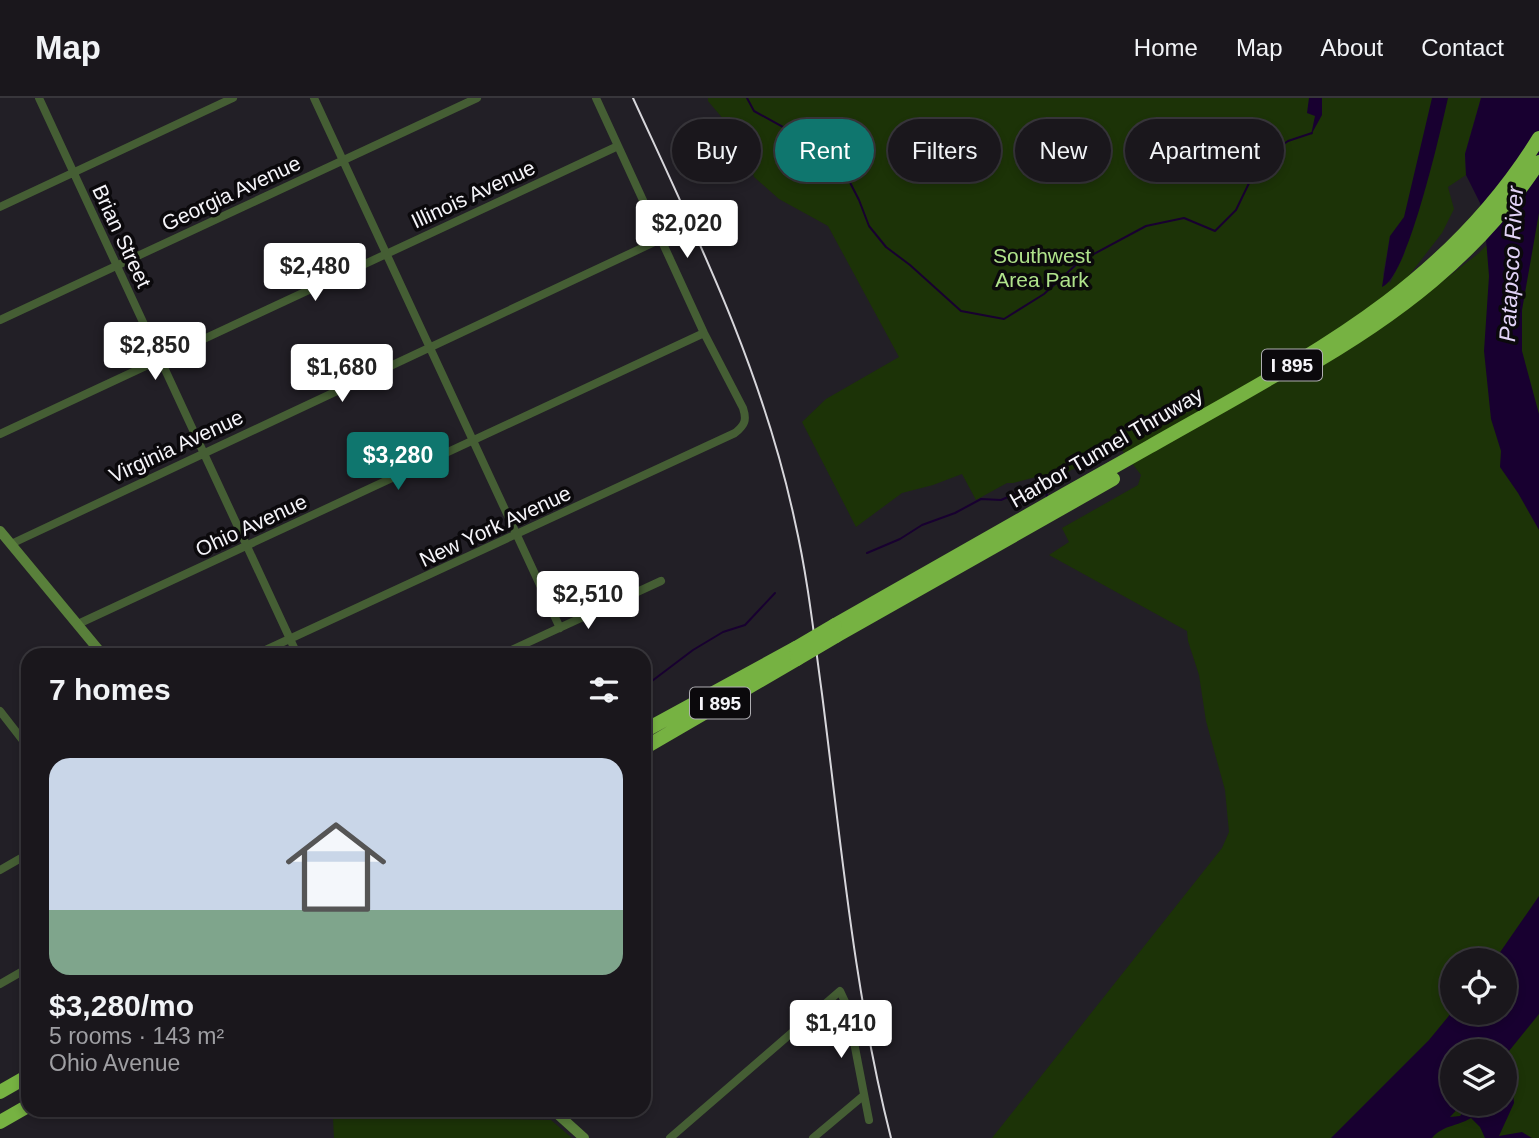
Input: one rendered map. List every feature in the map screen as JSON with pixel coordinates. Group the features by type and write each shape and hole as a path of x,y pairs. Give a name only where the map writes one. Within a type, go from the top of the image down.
{"highway":[{"name":"Harbor Tunnel Thruway","path":"999,538 1313,353 1388,303 1431,267 1474,225 1539,138"},
{"name":"Harbor Tunnel Thruway","path":"651,744 797,653 1377,325 1423,291 1459,257 1506,207 1539,162"},
{"name":"Harbor Tunnel Thruway","path":"651,727 797,653"},
{"path":"0,1092 21,1080"},
{"path":"0,1122 21,1110"}],"main road":[{"path":"0,531 97,648"},
{"path":"561,1117 584,1138"}],"street":[{"name":"Brian Street","path":"39,98 294,648"},
{"path":"0,207 233,98"},
{"path":"314,98 559,628"},
{"name":"Georgia Avenue","path":"0,320 477,98"},
{"path":"596,98 704,333"},
{"name":"Illinois Avenue","path":"0,434 618,146"},
{"name":"Virginia Avenue","path":"11,544 661,239"},
{"name":"New York Avenue","path":"271,648 735,433 746,419 743,408 704,333"},
{"name":"Ohio Avenue","path":"79,624 704,333"},
{"path":"516,648 661,581"},
{"path":"0,711 21,738"},
{"path":"0,869 21,857"},
{"path":"0,984 21,972"},
{"path":"670,1138 841,991 847,1006 869,1120"},
{"path":"813,1138 863,1096"}],"green space":[{"name":"Southwest Area Park","path":"708,98 1481,98 1465,154 1466,175 1448,187 1454,209 1442,233 1397,291 1430,291 1479,253 1522,209 1539,184 1539,1138 992,1138 1222,848 1229,832 1225,790 1206,721 1199,675 1187,631 1049,555 1069,542 1062,528 1138,485 1141,475 1121,449 1110,451 1051,480 1047,474 1007,483 976,500 962,474 902,493 856,527 802,422 826,399 899,357 828,226 779,199 760,182 761,119 723,119","holes":["1390,236 1405,252 1390,283 1383,275"]},
{"path":"373,1117 551,1120 572,1138 334,1138 333,1119"}],"water":[{"path":"1309,98 1322,98 1322,115 1311,135 1315,116 1307,113"},
{"path":"1432,98 1448,98 1431,169 1402,258 1392,277 1382,287 1390,236 1404,217"},
{"name":"Patapsco River","path":"1481,98 1539,98 1539,213 1522,310 1522,351 1539,414 1539,530 1500,467 1501,451 1491,419 1484,351 1489,276 1486,239 1480,203 1466,175 1465,154"},
{"path":"1539,896 1539,1014 1517,1041 1517,1039 1440,1039 1440,1116 1508,1116 1499,1136 1522,1132 1532,1138 1485,1138 1480,1127 1471,1118 1441,1131 1432,1138 1331,1138 1441,1025 1517,1025 1517,948 1503,948"}],"waterway":[{"path":"747,98 754,111 821,148 840,163 869,226 886,247 961,311 1004,319 1044,294 1079,262 1146,226 1184,218 1215,231 1236,210 1251,179 1269,155 1288,141 1312,133"},
{"path":"867,553 981,499 1001,500 1033,486 1045,484 1047,497"},
{"path":"651,682 693,650 723,632 745,625 775,593"}],"tram line":[{"path":"633,98 704,253 747,358 781,466 795,522 807,586 858,973 891,1138"}]}
